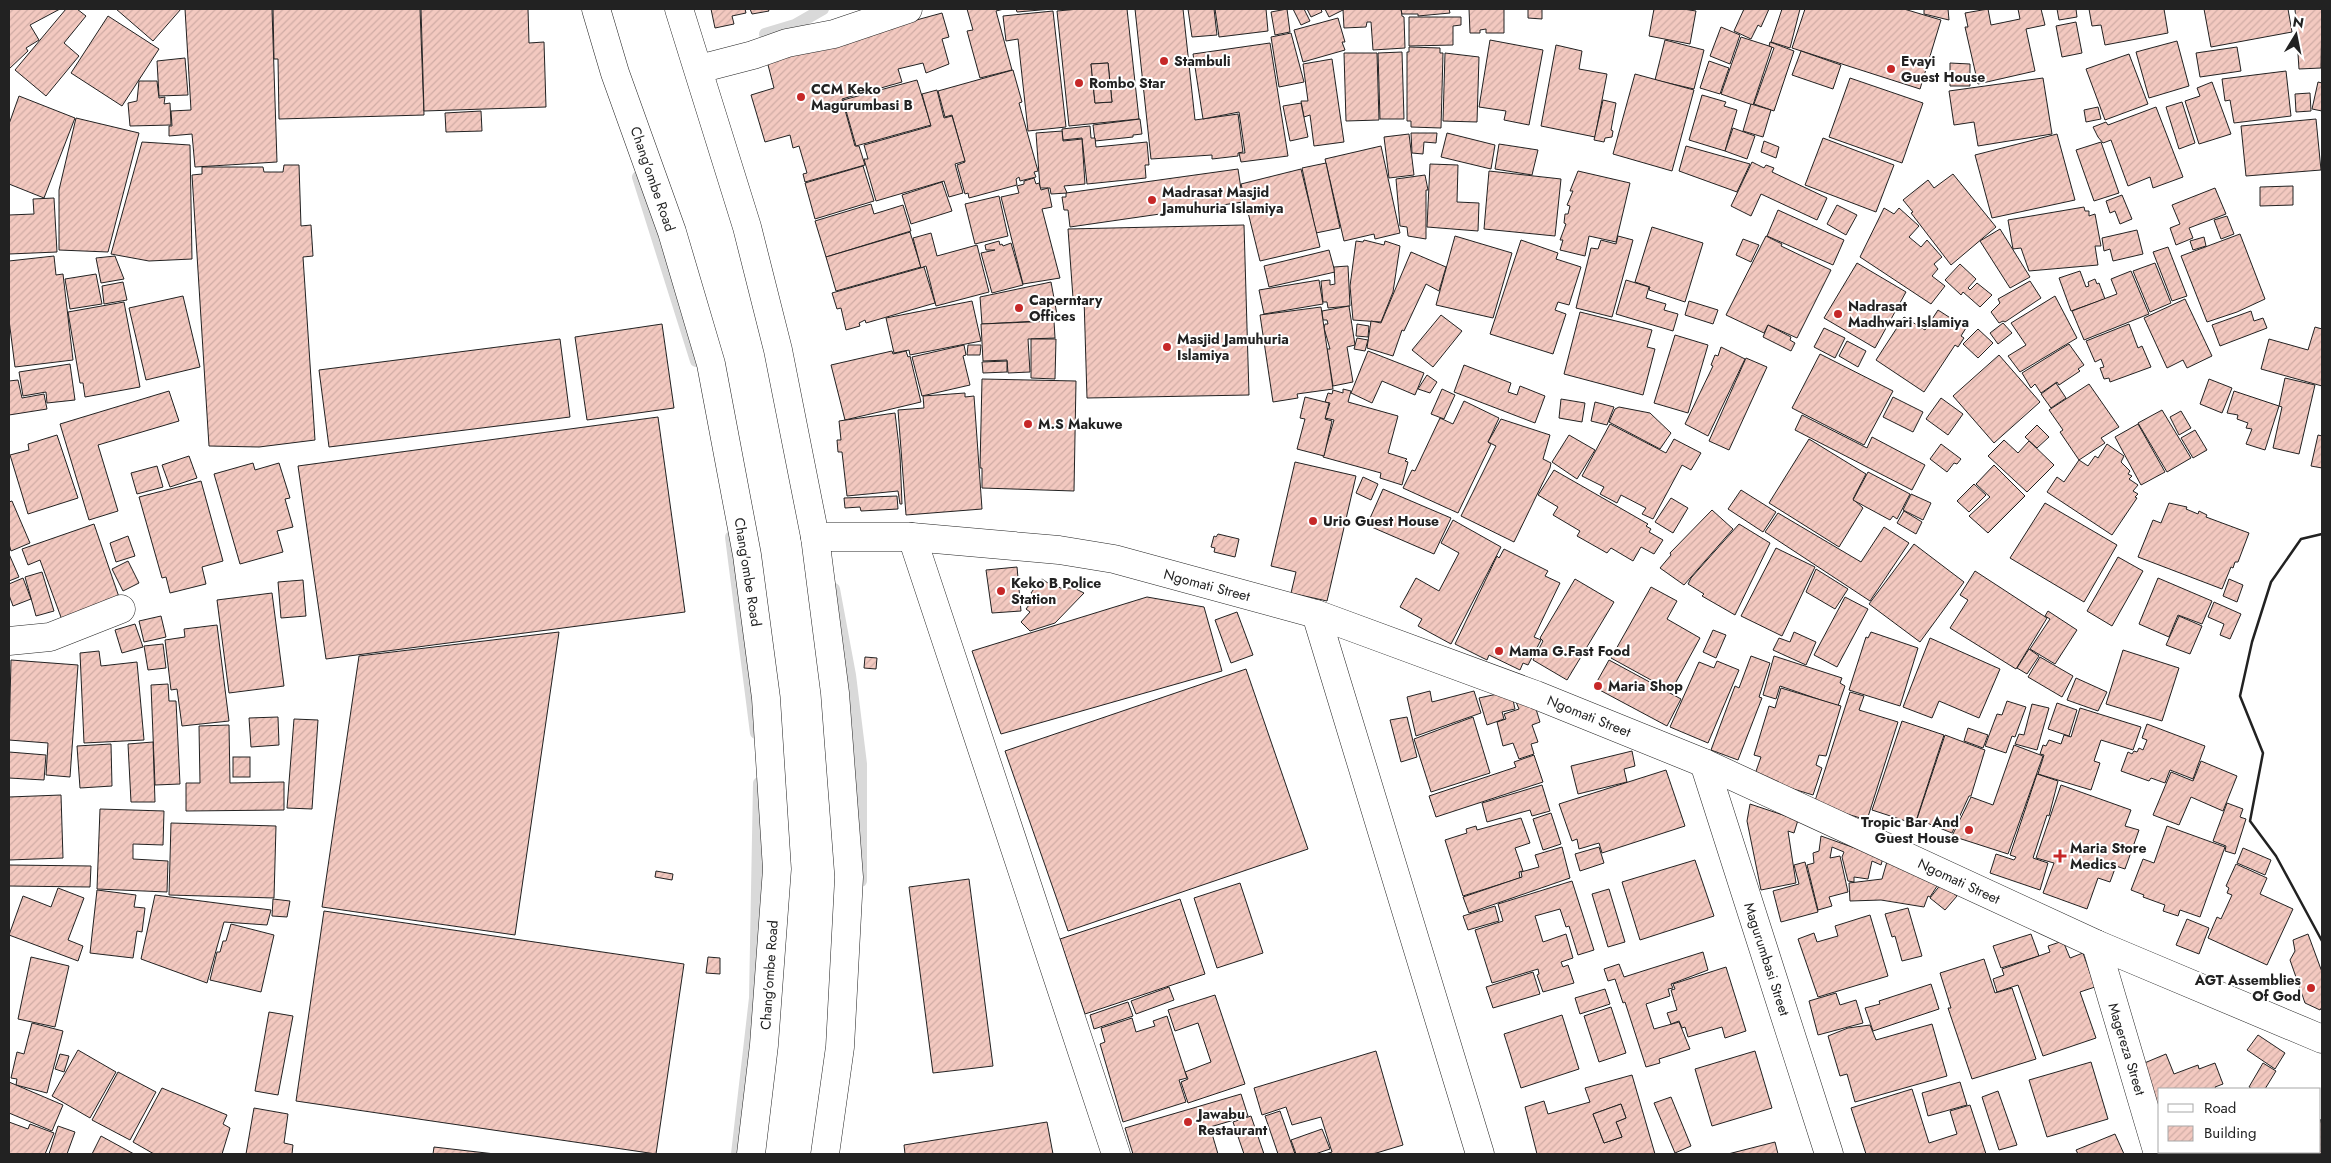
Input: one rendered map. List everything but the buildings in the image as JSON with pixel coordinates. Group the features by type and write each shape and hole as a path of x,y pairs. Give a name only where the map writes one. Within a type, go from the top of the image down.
{"street":[{"name":"Chang'ombe Road","path":"596,9 615,73 672,232 711,364 747,556 766,698 777,869 764,1045 751,1154"},
{"path":"679,9 747,227 773,331 815,537 835,693 849,877 840,1047 825,1154"},
{"path":"699,69 753,56 787,44 834,34 908,9"},
{"name":"Ngomati Street","path":"815,537 912,537 1059,550 1114,559 1316,614 1536,694 1704,763 2096,944 2322,1040"},
{"path":"912,537 1116,1154"},
{"path":"9,641 50,637 121,610"},
{"path":"1316,614 1480,1154"},
{"name":"Magurumbasi Street","path":"1704,763 1830,1154"},
{"name":"Magereza Street","path":"2096,944 2158,1154"}],"waterway":[{"path":"765,34 795,25 823,9"},
{"path":"638,177 696,361"},
{"path":"731,537 756,733"},
{"path":"834,589 850,675 861,764 861,881"},
{"path":"737,1154 755,998 759,783"}],"wall":[{"path":"2322,534 2301,539 2271,582 2252,642 2240,696 2263,753 2250,821 2276,856 2322,941"}],"place":[{"name":"Stambuli","path":"1164,61"},
{"name":"Evayi Guest House","path":"1891,69"},
{"name":"Rombo Star","path":"1079,83"},
{"name":"CCM Keko Magurumbasi B","path":"801,97"},
{"name":"Madrasat Masjid Jamuhuria Islamiya","path":"1152,200"},
{"name":"Caperntary Offices","path":"1019,308"},
{"name":"Nadrasat Madhwari Islamiya","path":"1838,314"},
{"name":"Masjid Jamuhuria Islamiya","path":"1167,347"},
{"name":"M.S Makuwe","path":"1028,424"},
{"name":"Urio Guest House","path":"1313,521"},
{"name":"Keko B Police Station","path":"1001,591"},
{"name":"Mama G.Fast Food","path":"1499,651"},
{"name":"Maria Shop","path":"1598,686"},
{"name":"Tropic Bar And Guest House","path":"1969,830"},
{"name":"Maria Store Medics","path":"2060,856"},
{"name":"AGT Assemblies Of God","path":"2311,988"},
{"name":"Jawabu Restaurant","path":"1188,1122"}]}
